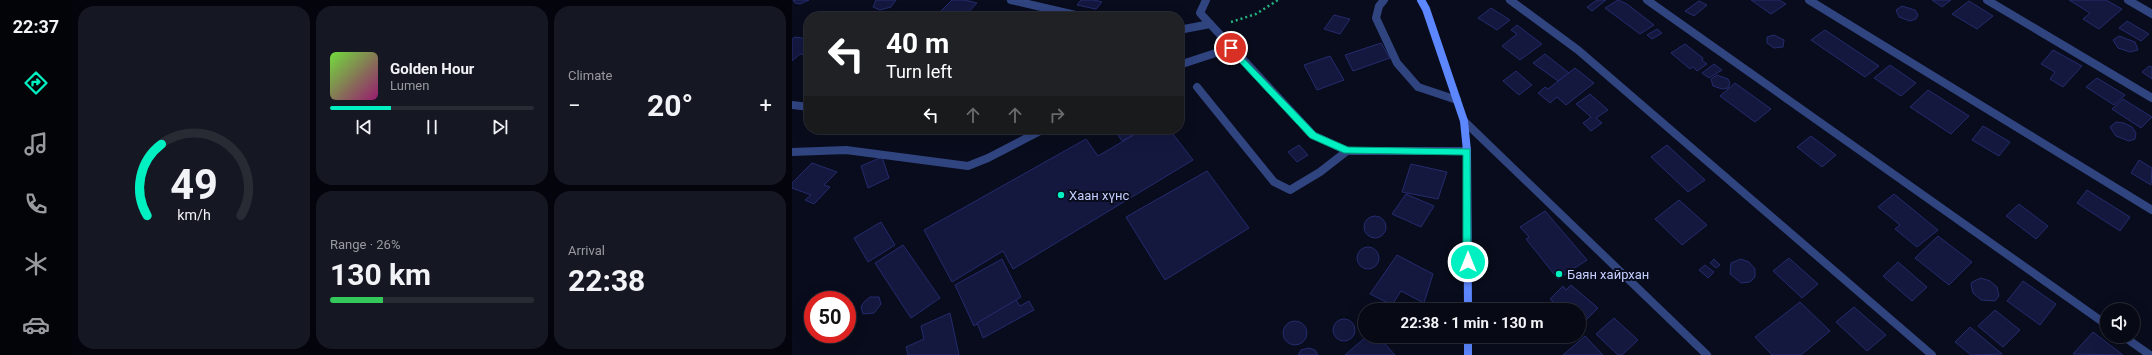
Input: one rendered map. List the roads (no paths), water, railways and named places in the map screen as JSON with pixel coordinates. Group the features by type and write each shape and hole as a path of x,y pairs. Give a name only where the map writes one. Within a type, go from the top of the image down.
{"main road":[{"path":"1421,0 1426,9 1464,121 1467,151 1468,303"},
{"path":"1468,343 1468,355"}],"street":[{"path":"1011,0 1063,12"},
{"path":"1206,0 1200,13 1313,135 1347,151 1467,151"},
{"path":"1384,0 1379,6 1376,18 1397,63 1418,87 1457,100"},
{"path":"1510,0 1578,50 1932,355"},
{"path":"1647,0 2100,319"},
{"path":"1809,0 2152,210"},
{"path":"1987,0 2152,98"},
{"path":"2128,0 2152,14"},
{"path":"1184,29 1210,24"},
{"path":"1184,63 1231,48"},
{"path":"1197,87 1274,182 1290,190 1320,172 1347,151"},
{"path":"792,105 804,106"},
{"path":"1464,121 1707,355"},
{"path":"792,152 846,150 968,166 988,158 1034,134"},
{"path":"2133,343 2150,355"}],"place":[{"name":"Хаан хүнс","path":"1061,195"},
{"name":"Баян хайрхан","path":"1559,274"}]}
